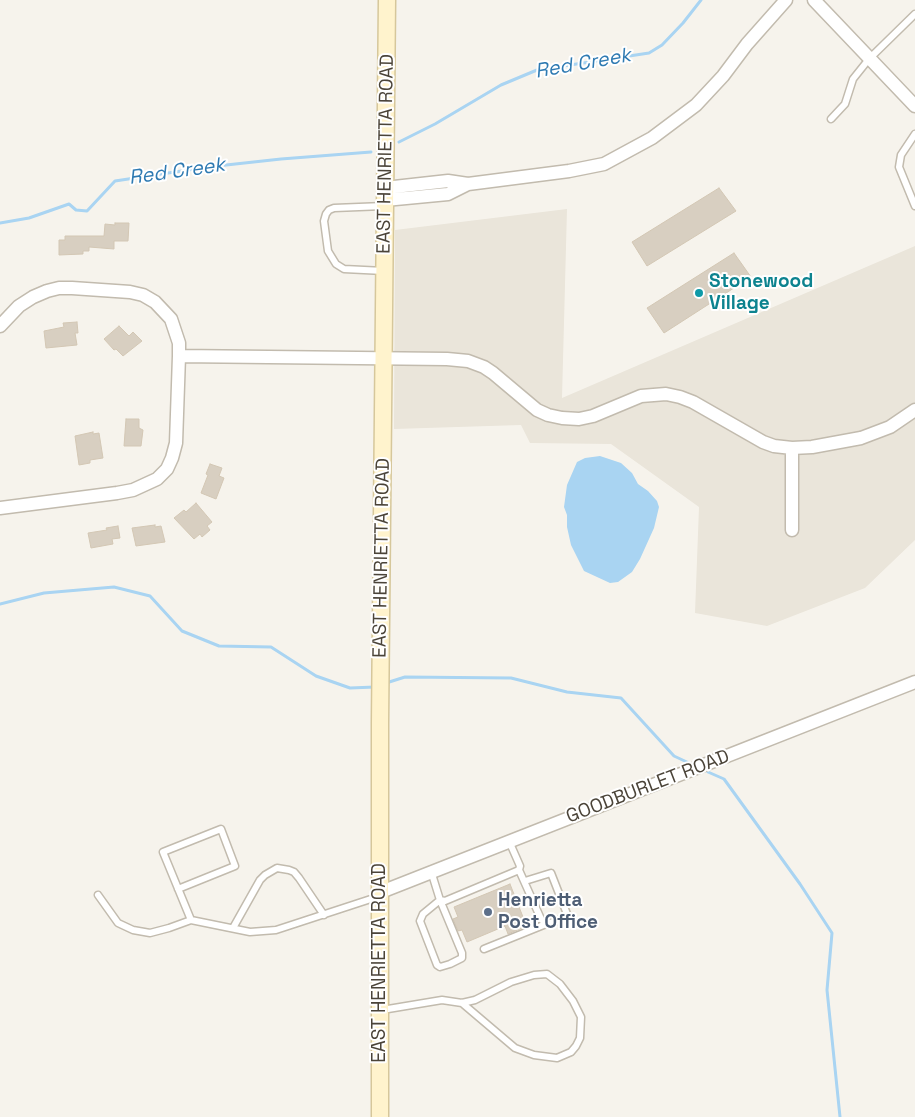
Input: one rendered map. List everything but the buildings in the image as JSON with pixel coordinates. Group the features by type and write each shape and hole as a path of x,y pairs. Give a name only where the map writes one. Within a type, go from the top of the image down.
{"main road":[{"name":"EAST HENRIETTA ROAD","path":"380,1117 381,674 387,0"}],"street":[{"path":"385,198 448,181 468,184 569,171 604,164 652,138 696,105 723,76 747,44 786,0"},
{"path":"814,0 839,24 869,59 915,106"},
{"path":"0,326 19,306 47,291 59,288 72,288 130,292 154,302 171,320 179,343 176,443 167,469 157,479 146,486 117,493 0,508"},
{"path":"179,356 468,361 484,367 493,373 537,410 548,415 580,419 593,416 641,396 666,394 693,402 763,442 774,446 792,448 812,447 861,438 890,427 915,410"},
{"path":"792,448 792,530"},
{"name":"GOODBURLET ROAD","path":"381,894 431,871 915,682"}],"lane":[{"path":"831,120 845,104 853,79 869,59 915,14"},
{"path":"915,134 900,156 899,167 915,206"},
{"path":"384,271 344,269 336,264 328,251 324,221 329,210 334,208 385,198"},
{"path":"178,890 235,866 220,829 163,852 178,890 190,920"},
{"path":"509,841 541,919 546,924"},
{"path":"232,928 260,880 277,868 294,872 324,916"},
{"path":"431,871 440,900 462,953 462,958 440,967 437,965 420,921 423,914 440,900 445,901 520,870"},
{"path":"484,949 558,921 567,914 551,873 525,882"},
{"path":"98,895 118,923 133,930 150,933 190,920 250,932 276,930 324,916 381,894"},
{"path":"380,1010 442,1000 462,1003 475,1000 511,982 534,975 547,974 560,984 573,1001 581,1017 580,1038 571,1052 557,1058 534,1055 515,1048 462,1003"}],"shaded area":[{"path":"567,209 562,398 915,246 915,540 865,588 767,626 695,613 699,507 611,444 530,443 521,425 394,429 395,230"}],"water":[{"path":"600,456 621,463 632,473 638,484 657,501 659,507 654,528 632,572 618,582 610,583 584,571 571,545 567,527 567,515 564,507 567,485 577,462 585,458"}],"waterway":[{"name":"Red Creek","path":"399,142 435,124 501,85 537,70 649,53 662,45 701,0"},
{"name":"Red Creek","path":"0,223 29,218 69,204 76,210 87,211 115,181 208,167 371,152"},
{"path":"0,604 44,593 114,587 150,596 182,631 219,646 271,647 316,676 350,688 375,687"},
{"path":"386,683 405,677 511,678 567,692 621,698 674,756 689,763"},
{"path":"708,772 724,779 800,884 832,933 827,990 840,1117"}],"place":[{"name":"Stonewood Village","path":"699,293"},
{"name":"Henrietta Post Office","path":"488,912"}]}
